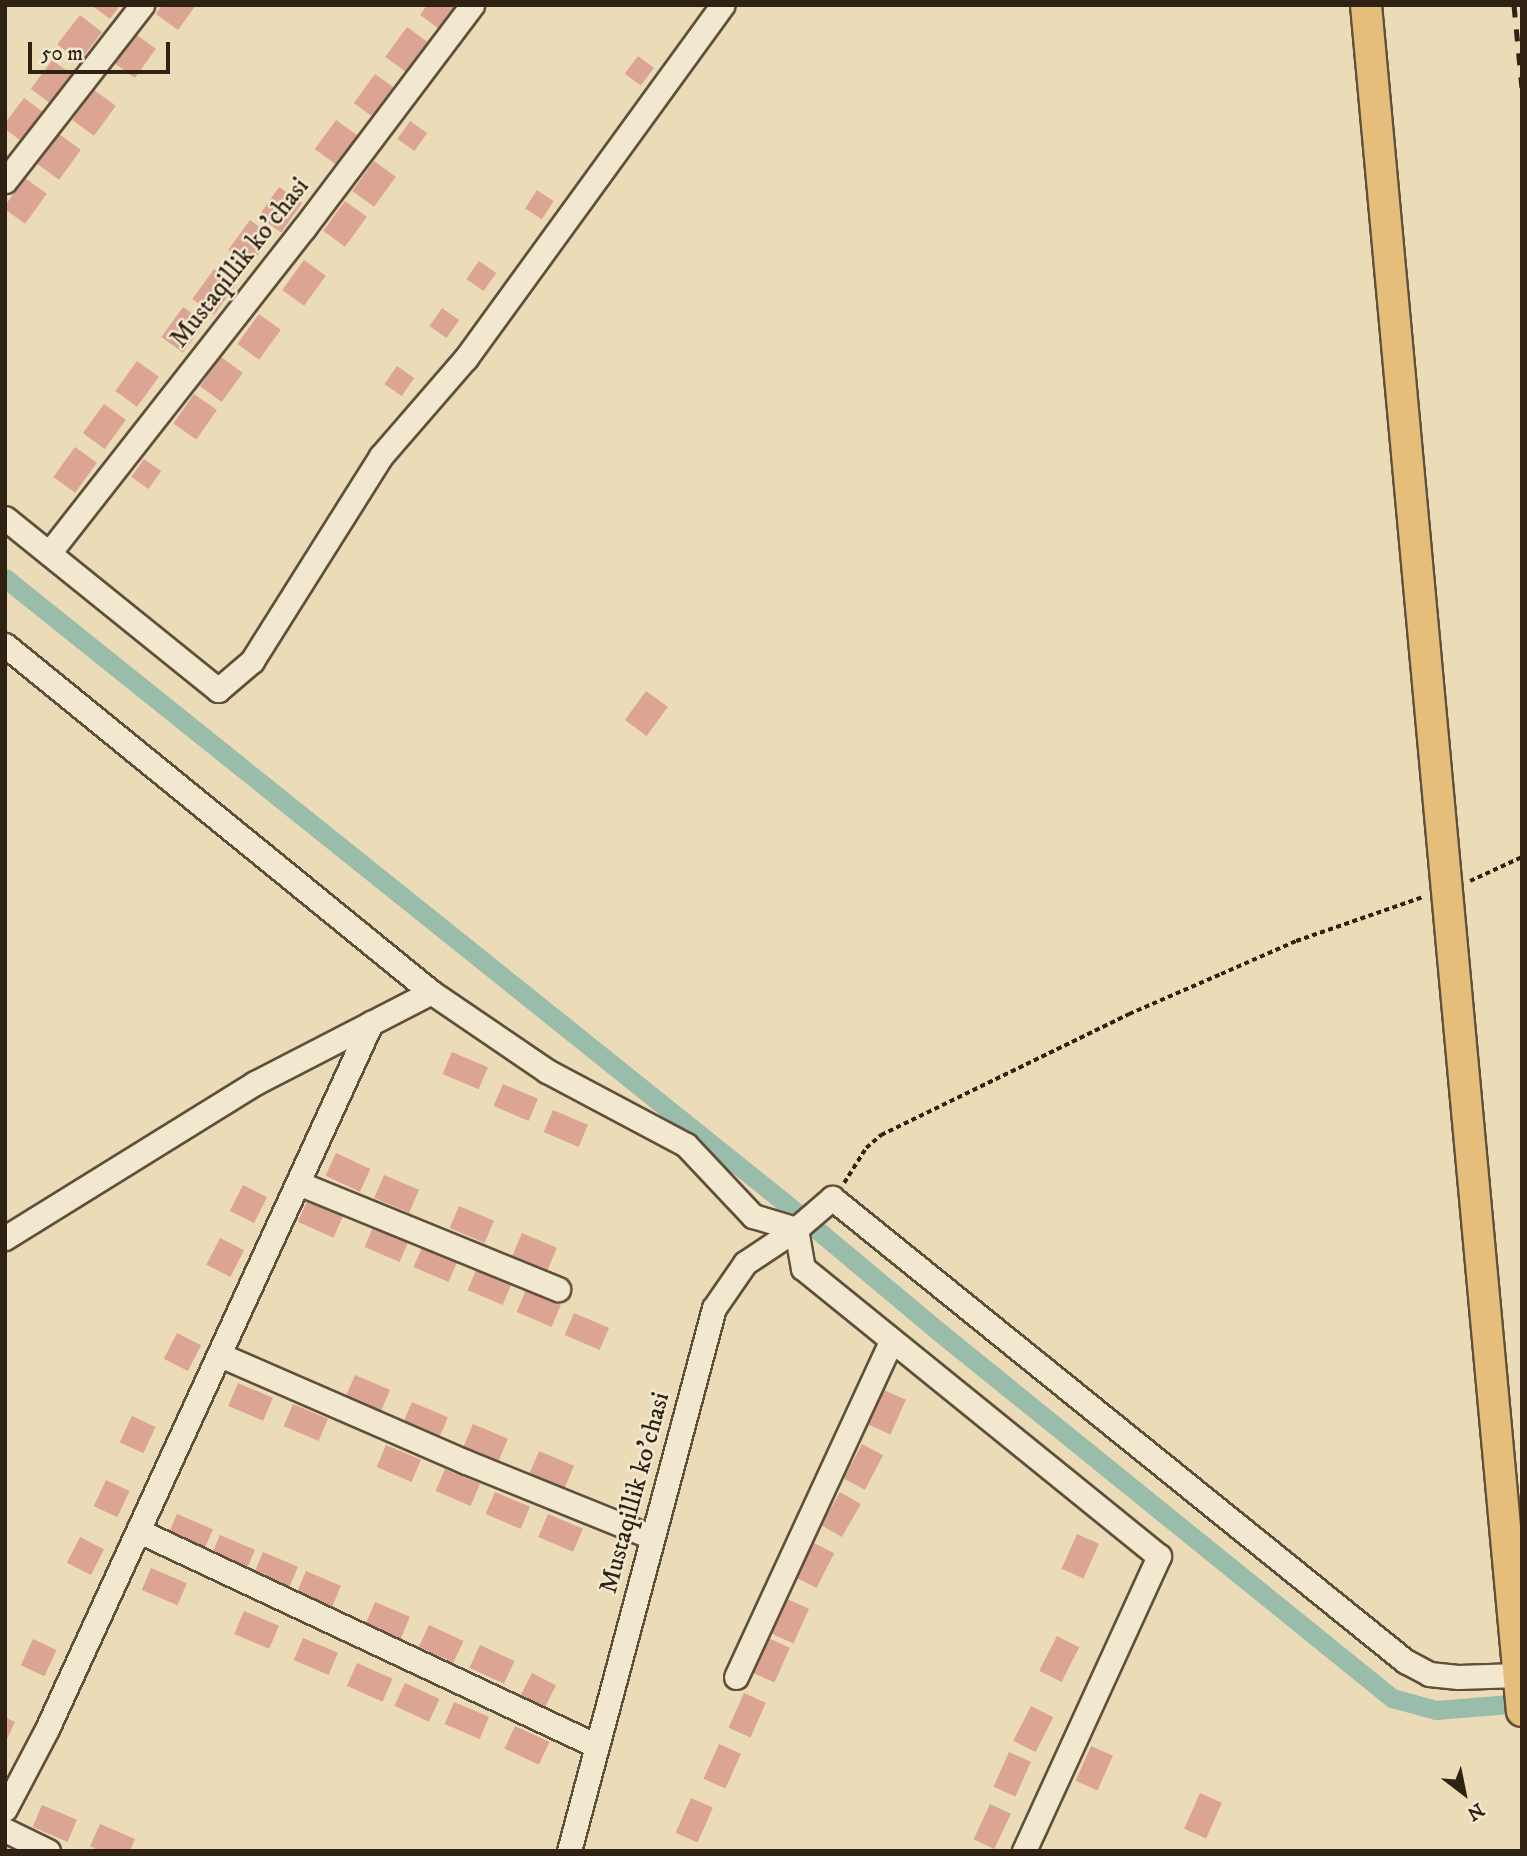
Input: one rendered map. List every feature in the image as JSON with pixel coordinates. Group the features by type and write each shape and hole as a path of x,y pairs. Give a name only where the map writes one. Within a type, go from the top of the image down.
{"main road":[{"path":"1366,5 1522,1711"}],"street":[{"path":"5,181 142,5"},
{"name":"Mustaqillik ko'chasi","path":"49,553 304,228 472,5"},
{"path":"5,518 218,690 252,661 381,456 466,358 722,5"},
{"path":"5,645 431,992 547,1071 686,1145 753,1216 796,1229 803,1268 891,1342 1159,1556 1024,1851"},
{"path":"5,1238 254,1083 431,992"},
{"path":"5,1809 47,1729 371,1023"},
{"path":"298,1183 558,1289"},
{"path":"832,1198 1405,1661 1429,1674 1458,1677 1518,1675"},
{"name":"Mustaqillik ko'chasi","path":"569,1851 715,1308 745,1263 796,1229 832,1198"},
{"path":"736,1677 891,1342"},
{"path":"220,1355 466,1461 652,1537"},
{"path":"139,1531 597,1746"},
{"path":"5,1830 48,1851"}],"path":[{"path":"832,1198 866,1148 881,1135 1129,1014 1297,941 1397,908 1446,887 1482,877 1522,857"}],"building":[{"path":"91,5 120,5 110,19"},
{"path":"162,5 196,5 178,30 156,14"},
{"path":"427,5 461,5 442,31 420,15"},
{"path":"80,15 102,32 79,61 57,44"},
{"path":"407,27 429,43 407,73 385,57"},
{"path":"134,33 156,49 135,78 113,62"},
{"path":"638,56 654,68 641,86 625,74"},
{"path":"52,60 74,76 53,105 31,89"},
{"path":"375,74 397,90 376,119 354,103"},
{"path":"94,90 116,106 94,136 72,120"},
{"path":"24,98 46,114 24,143 5,129 5,123"},
{"path":"336,120 358,136 337,165 315,149"},
{"path":"410,121 427,133 415,151 397,139"},
{"path":"59,134 81,150 59,180 37,164"},
{"path":"374,161 396,177 374,207 352,191"},
{"path":"25,178 47,194 25,224 5,209"},
{"path":"279,187 302,203 281,233 258,216"},
{"path":"537,190 554,201 542,219 525,208"},
{"path":"345,201 367,217 345,247 323,231"},
{"path":"250,220 272,236 250,266 228,250"},
{"path":"304,260 326,276 304,306 282,290"},
{"path":"479,261 496,273 484,291 466,279"},
{"path":"214,269 236,285 214,315 192,299"},
{"path":"183,307 205,323 183,353 161,337"},
{"path":"442,308 459,320 447,338 429,326"},
{"path":"259,314 281,330 259,360 237,344"},
{"path":"221,357 243,373 222,402 200,386"},
{"path":"137,361 159,377 137,407 115,391"},
{"path":"397,366 414,378 402,396 384,384"},
{"path":"194,394 217,410 196,440 173,423"},
{"path":"104,404 126,420 105,449 83,433"},
{"path":"75,447 97,463 75,493 53,477"},
{"path":"144,459 161,471 149,489 131,477"},
{"path":"646,691 668,707 647,736 625,720"},
{"path":"452,1052 488,1067 479,1089 443,1074"},
{"path":"503,1084 538,1099 529,1121 494,1106"},
{"path":"553,1110 588,1125 579,1147 544,1132"},
{"path":"336,1153 370,1169 360,1192 325,1176"},
{"path":"384,1175 419,1190 409,1213 374,1198"},
{"path":"243,1185 267,1197 254,1223 230,1211"},
{"path":"308,1199 344,1215 333,1238 298,1222"},
{"path":"459,1206 494,1221 485,1243 450,1228"},
{"path":"374,1225 409,1240 400,1262 365,1247"},
{"path":"522,1233 557,1248 547,1271 512,1256"},
{"path":"220,1238 244,1250 230,1277 206,1265"},
{"path":"423,1245 458,1260 449,1282 414,1267"},
{"path":"477,1268 512,1283 503,1305 468,1290"},
{"path":"526,1290 561,1305 552,1327 517,1312"},
{"path":"574,1313 609,1328 600,1350 565,1335"},
{"path":"177,1333 201,1345 188,1371 164,1359"},
{"path":"355,1375 390,1390 381,1412 346,1397"},
{"path":"238,1383 273,1398 263,1421 228,1406"},
{"path":"884,1390 906,1400 890,1434 869,1425"},
{"path":"412,1402 448,1417 439,1439 403,1424"},
{"path":"293,1404 328,1419 319,1441 284,1426"},
{"path":"132,1416 156,1427 143,1453 120,1442"},
{"path":"473,1424 508,1439 498,1462 463,1447"},
{"path":"862,1444 883,1455 865,1490 844,1478"},
{"path":"386,1445 421,1460 412,1482 377,1467"},
{"path":"539,1451 574,1466 565,1488 530,1473"},
{"path":"445,1469 480,1484 471,1506 436,1491"},
{"path":"106,1480 130,1491 117,1517 94,1506"},
{"path":"495,1492 530,1507 521,1529 486,1514"},
{"path":"840,1492 861,1504 842,1537 821,1525"},
{"path":"177,1514 213,1529 204,1551 168,1536"},
{"path":"548,1514 583,1529 573,1552 538,1537"},
{"path":"1077,1534 1099,1544 1083,1578 1062,1569"},
{"path":"220,1535 255,1550 246,1572 211,1557"},
{"path":"80,1537 104,1549 91,1575 67,1563"},
{"path":"812,1542 834,1553 817,1588 794,1577"},
{"path":"263,1552 298,1567 289,1589 254,1574"},
{"path":"151,1568 187,1583 178,1605 142,1590"},
{"path":"306,1571 341,1586 332,1608 297,1593"},
{"path":"787,1599 809,1609 793,1643 772,1634"},
{"path":"375,1602 410,1617 401,1639 366,1624"},
{"path":"244,1611 279,1626 269,1649 234,1634"},
{"path":"429,1625 463,1641 453,1663 419,1647"},
{"path":"1057,1636 1079,1647 1062,1682 1039,1671"},
{"path":"303,1638 338,1653 329,1675 294,1660"},
{"path":"768,1638 790,1648 774,1682 753,1673"},
{"path":"33,1639 57,1650 44,1676 21,1665"},
{"path":"480,1645 514,1661 504,1684 469,1668"},
{"path":"357,1663 393,1679 382,1702 347,1686"},
{"path":"532,1673 556,1685 542,1712 518,1700"},
{"path":"405,1683 439,1699 429,1722 394,1706"},
{"path":"744,1693 766,1703 750,1737 729,1728"},
{"path":"454,1702 489,1717 480,1739 445,1724"},
{"path":"1031,1706 1053,1717 1036,1752 1013,1741"},
{"path":"5,1717 15,1722 5,1743"},
{"path":"515,1726 549,1742 539,1765 504,1749"},
{"path":"719,1744 741,1754 725,1788 704,1779"},
{"path":"1091,1746 1113,1756 1097,1790 1076,1781"},
{"path":"1009,1752 1031,1762 1015,1796 994,1787"},
{"path":"1200,1793 1222,1803 1206,1838 1184,1829"},
{"path":"691,1798 713,1808 697,1842 676,1833"},
{"path":"990,1804 1011,1814 994,1849 974,1839"},
{"path":"42,1805 77,1820 68,1842 33,1827"},
{"path":"100,1824 135,1839 130,1851 100,1851 90,1846"}],"waterway":[{"path":"5,578 785,1203 938,1331 1392,1698 1436,1710 1522,1703"}],"railway":[{"path":"1514,5 1522,88"}]}
